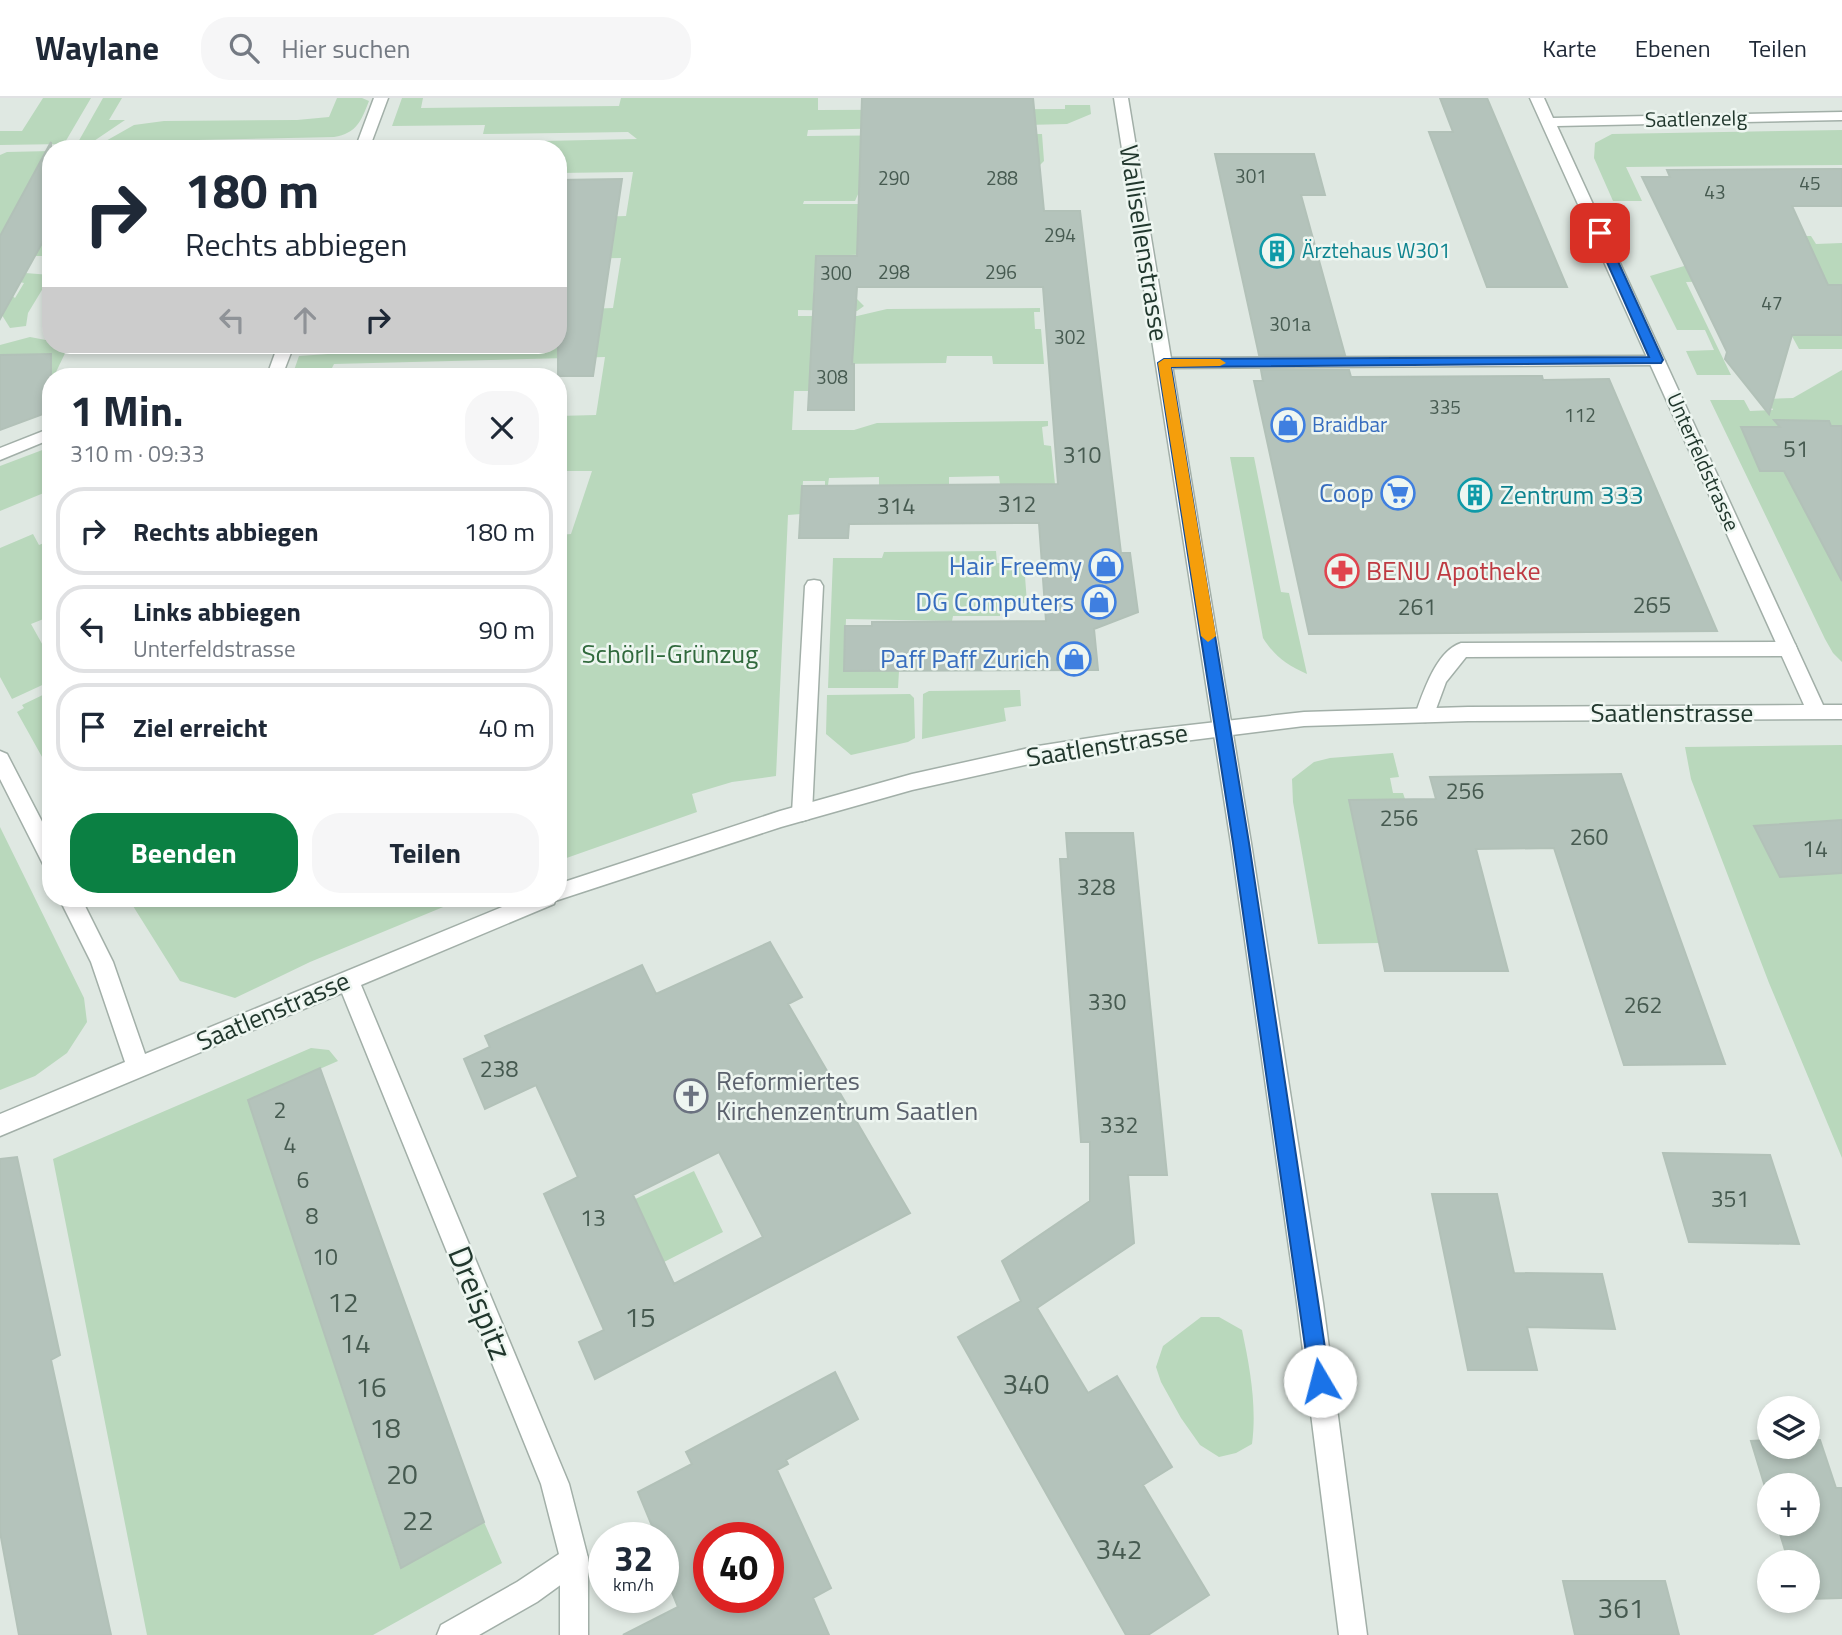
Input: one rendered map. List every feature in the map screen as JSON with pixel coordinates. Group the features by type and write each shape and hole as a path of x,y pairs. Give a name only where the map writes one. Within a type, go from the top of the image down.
{"street":[{"path":"365,140 381,98"},
{"name":"Wallisellenstrasse","path":"1121,98 1223,728 1310,1303 1353,1635"},
{"name":"Unterfeldstrasse","path":"1537,98 1817,712"},
{"name":"Saatlenzelg","path":"1549,122 1842,116"},
{"path":"1164,363 1657,360"},
{"path":"0,454 42,437"},
{"path":"802,813 814,586"},
{"path":"1425,715 1437,679 1461,650 1788,649"},
{"name":"Saatlenstrasse","path":"567,890 802,813 912,782 1038,754 1223,728 1304,719 1425,715 1842,712"},
{"path":"0,759 42,842"},
{"path":"74,907 102,962 139,1068"},
{"name":"Saatlenstrasse","path":"0,1125 524,907"},
{"name":"Dreispitz","path":"347,979 555,1485 574,1558 574,1635"},
{"path":"451,1635 527,1592 574,1558"}],"green space":[{"path":"43,98 91,98 66,140 42,140 42,144 0,145 0,131 22,131"},
{"path":"103,98 122,98 109,120 125,120 95,140 79,140"},
{"path":"337,98 362,98 369,101 357,125 334,137 108,140 134,125 164,121 297,120 329,117"},
{"name":"Schörli-Grünzug","path":"402,98 423,98 421,108 619,106 621,98 818,98 818,110 1065,109 1065,105 1090,105 1091,114 1067,124 808,130 807,136 1042,134 1044,161 1040,165 860,165 859,192 855,201 804,201 803,204 877,204 883,254 816,256 813,298 856,298 864,306 857,311 798,310 798,316 857,316 887,309 1040,308 1040,312 1034,312 1035,329 1041,329 1044,364 993,364 992,356 947,356 946,363 831,364 811,361 809,391 794,391 792,430 854,430 877,423 1048,421 1048,426 1042,427 1044,445 1051,446 1055,484 1000,484 999,476 949,477 949,485 879,485 879,477 829,478 828,485 825,485 825,481 803,481 801,514 788,515 776,776 732,782 692,794 697,812 567,858 567,534 571,534 592,471 567,471 567,416 596,415 605,357 334,364 332,368 295,368 299,356 328,354 567,354 567,310 613,308 621,258 567,259 567,218 626,216 633,172 567,173 567,141 637,139 628,132 483,134 485,125 392,126"},
{"path":"1842,130 1842,165 1626,167 1642,201 1613,201 1594,158 1595,143 1612,134"},
{"path":"42,151 42,240 0,240 0,155 7,152"},
{"path":"1787,236 1811,236 1816,244 1842,243 1842,349 1799,349 1761,280 1686,282 1731,375 1697,375 1686,351 1714,350 1705,330 1677,330 1650,276"},
{"path":"42,244 42,256 35,256"},
{"path":"25,273 42,274 42,290 28,313 26,326 10,328 0,312 5,290 15,298 24,283 20,282"},
{"path":"30,337 42,339 42,354 65,354 58,368 42,368 42,377 0,384 0,345"},
{"path":"1842,370 1842,662 1825,639 1710,400 1744,400 1750,411 1773,410 1768,399 1793,398"},
{"path":"42,450 42,494 0,511 0,466"},
{"path":"1230,457 1254,457 1281,592 1289,593 1307,674 1282,660 1263,638"},
{"path":"33,534 39,545 42,544 42,620 31,624 42,644 42,685 12,699 0,677 0,548"},
{"path":"996,551 997,563 1024,563 1027,603 1000,604 1000,616 953,616 952,621 846,619 844,671 899,671 898,688 828,688 833,558 882,558 884,552"},
{"path":"1020,690 1021,706 1004,708 1006,721 922,739 923,694 929,691"},
{"path":"910,694 914,698 915,738 908,742 851,755 826,734 827,695"},
{"path":"42,695 42,757 17,712 24,708 22,705"},
{"path":"1842,745 1842,1158 1769,983 1691,779 1685,747"},
{"path":"1393,753 1399,777 1390,778 1393,793 1403,793 1405,799 1349,800 1380,943 1318,944 1293,802 1292,779 1314,762 1330,758"},
{"path":"0,827 84,998 87,1022 67,1053 35,1076 0,1090"},
{"path":"134,907 443,907 310,962 235,998 180,981"},
{"path":"311,1048 329,1050 338,1061 248,1100 400,1567 484,1522 502,1563 373,1635 147,1635 53,1159"},
{"path":"694,1171 723,1232 664,1262 662,1257 656,1260 629,1202"},
{"path":"1201,1317 1219,1317 1242,1330 1252,1387 1252,1444 1236,1453 1219,1457 1200,1445 1181,1418 1161,1382 1156,1367 1163,1346"}],"building":[{"path":"862,98 1033,98 1044,211 1080,211 1121,553 1130,553 1138,612 1094,629 1098,670 844,671 845,626 872,626 872,622 1046,621 1039,523 849,524 848,538 799,538 802,486 1058,484 1043,287 857,287 852,364 854,410 808,410 816,256 857,256"},
{"path":"1440,98 1487,98 1567,287 1487,287 1429,132 1453,132"},
{"name":"Ärztehaus W301","path":"1215,154 1314,154 1325,195 1301,195 1345,355 1259,355"},
{"path":"42,159 42,243 0,319 0,236"},
{"path":"1842,169 1842,206 1792,206 1828,285 1842,285 1842,335 1792,335 1769,414 1725,359 1727,352 1642,177 1670,177 1667,170"},
{"path":"622,179 593,376 567,376 567,368 558,368 558,354 567,354 567,180"},
{"path":"51,354 51,368 42,368 42,414 0,430 0,355"},
{"name":"Zentrum 333","path":"1261,370 1349,370 1351,377 1542,376 1543,380 1609,379 1717,631 1309,634 1254,381 1263,381"},
{"path":"1774,420 1829,421 1831,426 1842,426 1842,581 1784,471 1760,471 1741,427 1780,427"},
{"path":"1621,774 1725,1064 1624,1065 1554,848 1476,849 1508,971 1385,971 1349,800 1436,799 1430,777"},
{"path":"1842,820 1842,873 1780,877 1754,826"},
{"path":"1066,833 1133,833 1167,1175 1128,1175 1134,1243 1037,1308 1088,1393 1117,1376 1172,1467 1143,1485 1209,1595 1148,1635 1126,1635 958,1337 1021,1301 1002,1261 1090,1201 1090,1142 1081,1142 1062,891 1060,859 1068,859"},
{"name":"Reformiertes Kirchenzentrum Saatlen","path":"770,942 802,997 788,1004 910,1213 595,1379 579,1342 604,1330 544,1194 578,1177 536,1085 485,1109 464,1059 490,1047 485,1036 642,965 656,994","holes":["719,1152 763,1237 674,1284 633,1195"]},
{"path":"320,1068 484,1522 401,1568 248,1100"},
{"path":"1663,1153 1770,1155 1799,1244 1689,1242"},
{"path":"17,1157 60,1355 51,1360 111,1635 19,1635 0,1532 0,1159"},
{"path":"1432,1194 1497,1194 1514,1273 1602,1274 1615,1329 1527,1327 1537,1370 1468,1370"},
{"path":"835,1372 858,1419 786,1460 788,1464 777,1470 831,1588 813,1598 829,1635 623,1635 666,1613 679,1613 679,1522 650,1522 638,1492 692,1464 686,1452"},
{"path":"1820,1440 1836,1488 1842,1488 1842,1598 1820,1599 1820,1550 1785,1550 1781,1536 1820,1536 1820,1473 1761,1473 1751,1441 1757,1441 1757,1459 1820,1459"},
{"path":"1563,1581 1665,1581 1679,1635 1575,1635"}],"slow traffic":[{"path":"1208,636 1164,363 1220,363"}],"place":[{"name":"Ärztehaus W301","path":"1277,251"},
{"name":"Braidbar","path":"1288,425"},
{"name":"Coop","path":"1398,493"},
{"name":"Zentrum 333","path":"1475,495"},
{"name":"Hair Freemy","path":"1106,566"},
{"name":"BENU Apotheke","path":"1342,571"},
{"name":"DG Computers","path":"1099,602"},
{"name":"Paff Paff Zurich","path":"1074,659"},
{"name":"Reformiertes Kirchenzentrum Saatlen","path":"691,1096"}],"route":[{"path":"1320,1381 1241,843 1164,363 1657,360 1600,233"}]}
